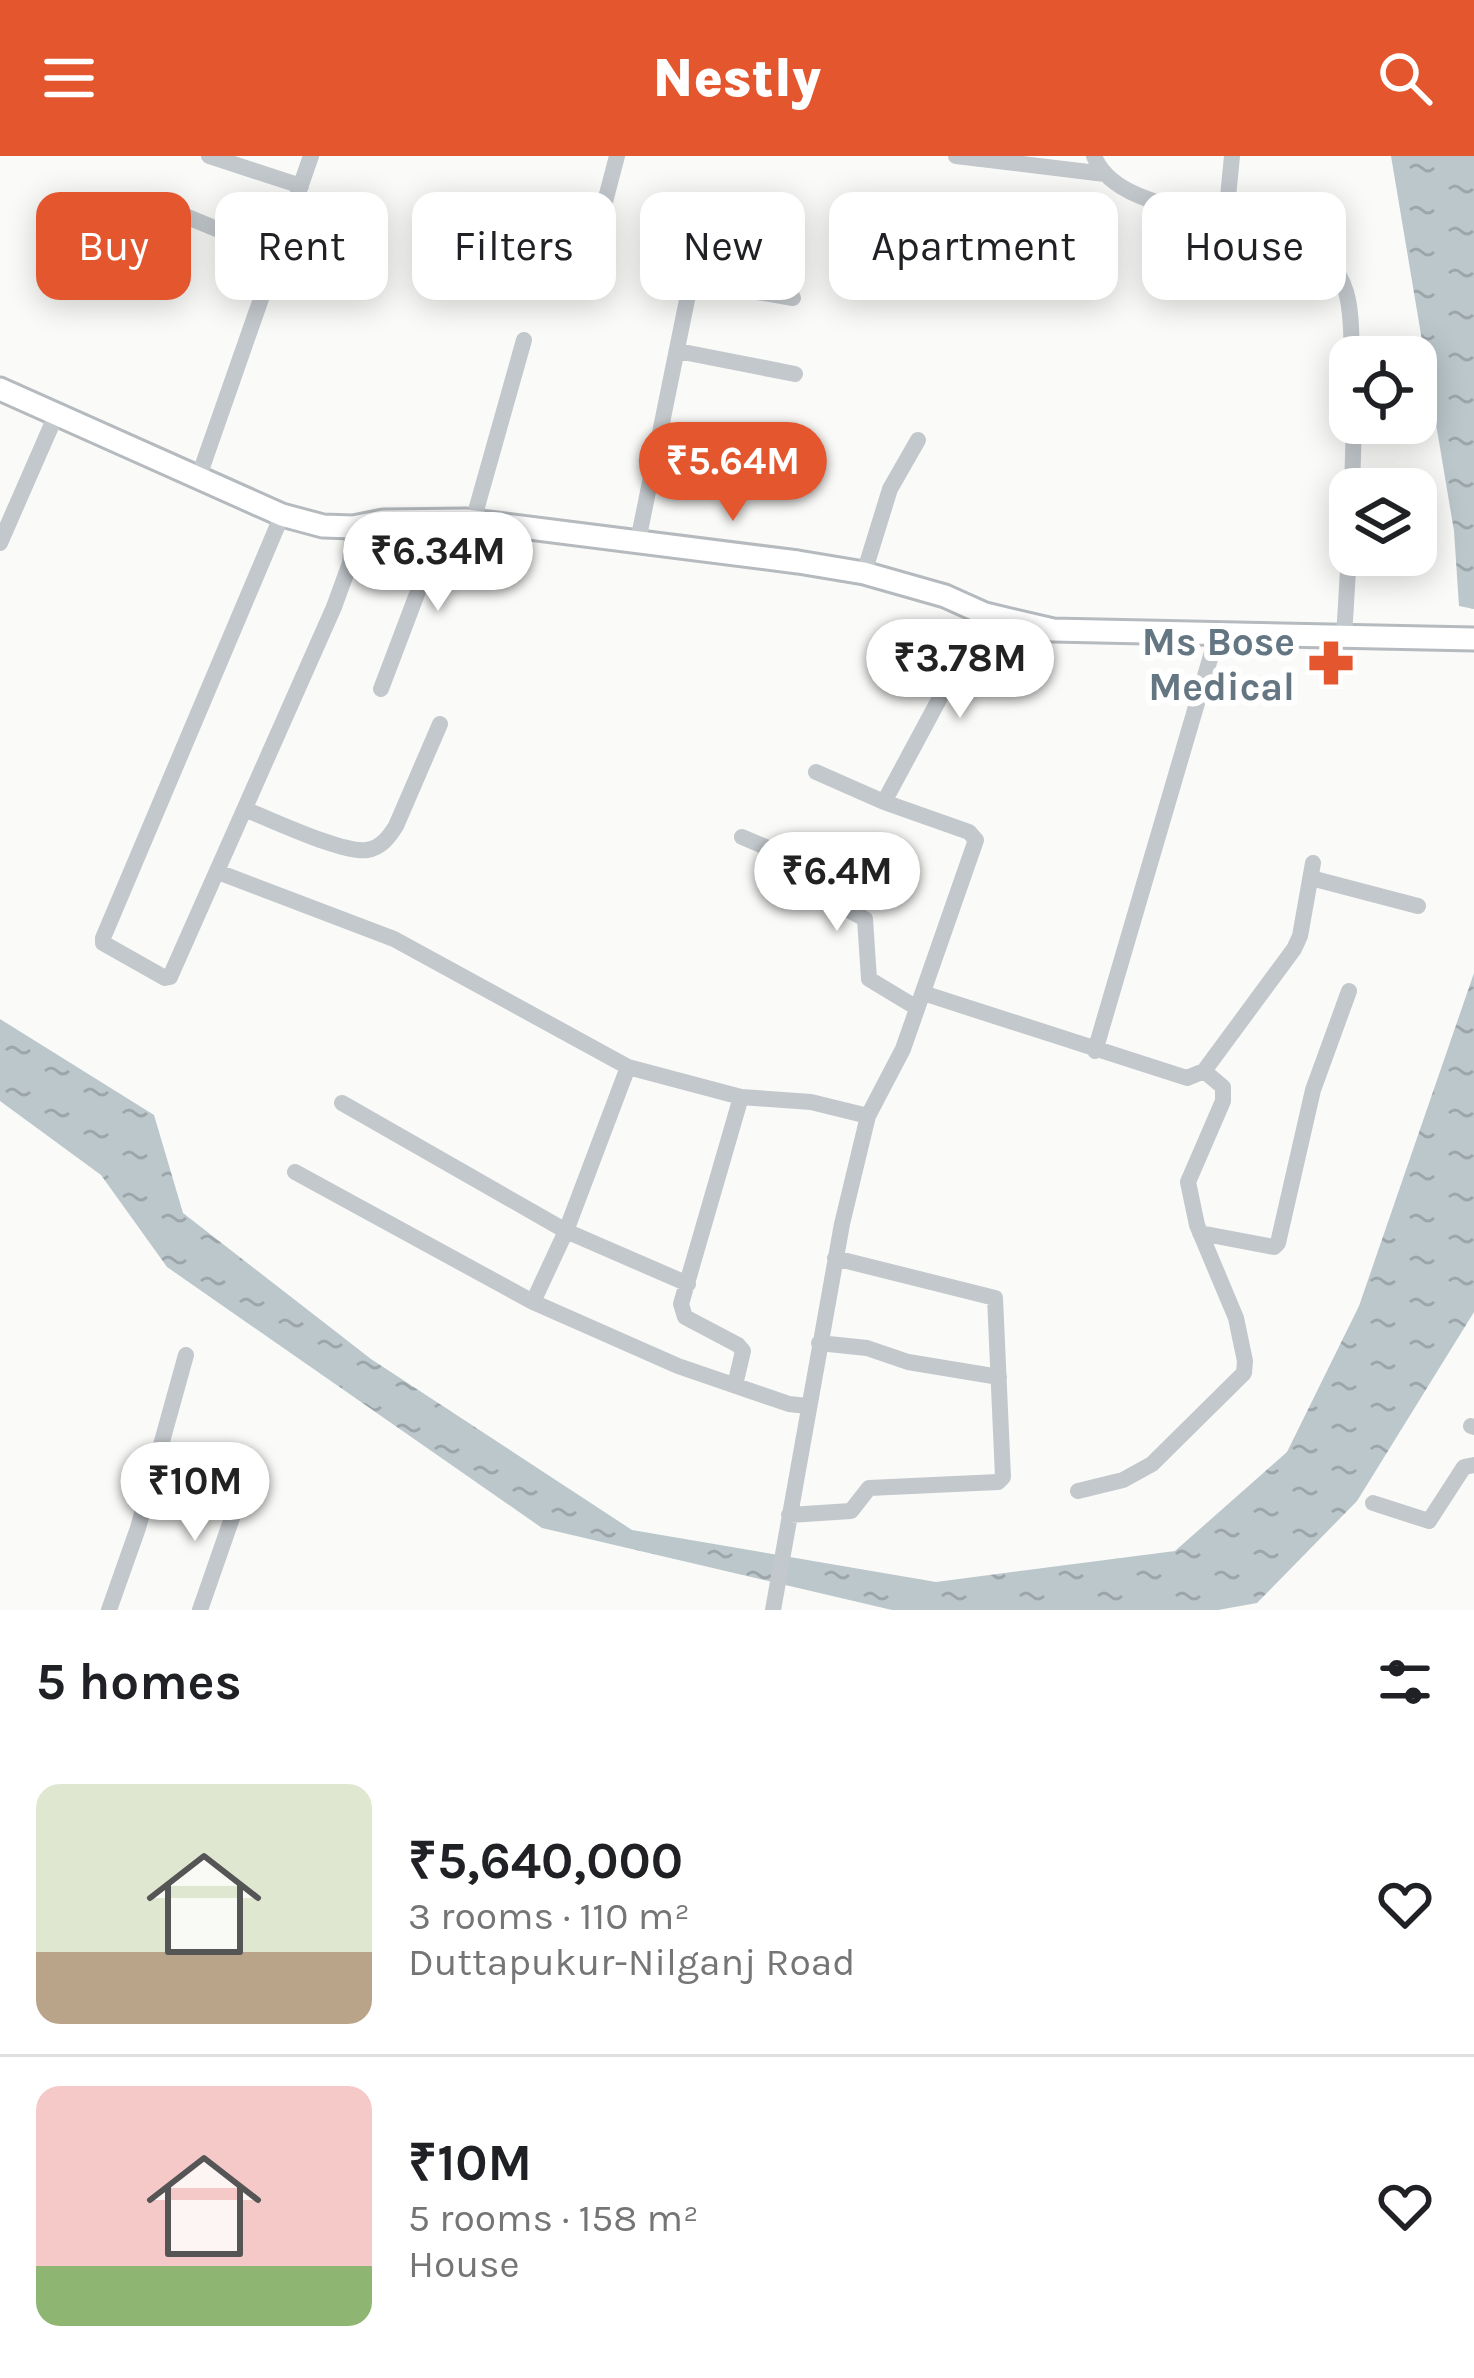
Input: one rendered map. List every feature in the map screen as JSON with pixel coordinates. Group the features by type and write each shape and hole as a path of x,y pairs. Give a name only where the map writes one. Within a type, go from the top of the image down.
{"main road":[{"path":"0,389 282,515 322,526 473,521 864,573 945,596 986,614 1053,630 1474,639"}],"street":[{"path":"299,192 311,156"},
{"path":"608,192 617,156"},
{"path":"956,156 1105,175 1142,197"},
{"path":"1094,156 1105,175"},
{"path":"1229,192 1232,156"},
{"path":"214,157 301,186"},
{"path":"1346,292 1350,336"},
{"path":"200,476 261,300"},
{"path":"638,541 688,300"},
{"path":"473,521 524,340"},
{"path":"678,350 795,374"},
{"path":"0,543 56,415"},
{"path":"864,573 890,489 918,440"},
{"path":"282,515 137,849 103,943 168,978 346,579 353,526"},
{"path":"381,689 445,520"},
{"path":"1344,637 1348,576"},
{"path":"884,802 986,614"},
{"path":"1095,1051 1217,635"},
{"path":"246,809 319,838 364,851 375,848 396,826 440,724"},
{"path":"773,1610 819,1343 868,1116 903,1049 976,840 969,832 816,772"},
{"path":"742,837 796,860 821,895 866,920 869,979 920,1000 1186,1078 1204,1071 1288,960 1300,936 1312,870 1418,906"},
{"path":"218,872 394,939 628,1067 741,1097 811,1102 868,1116"},
{"path":"1200,1233 1274,1247 1278,1243 1313,1090 1349,991"},
{"path":"533,1303 566,1231 628,1067"},
{"path":"1078,1491 1123,1480 1152,1464 1244,1373 1236,1318 1200,1233 1189,1175 1208,1141 1224,1094 1204,1071"},
{"path":"735,1385 743,1351 685,1317 681,1304 741,1097"},
{"path":"341,1103 566,1231 688,1284"},
{"path":"295,1172 533,1303 678,1366 807,1406"},
{"path":"789,1515 851,1511 869,1488 1002,1480 993,1296 836,1258"},
{"path":"819,1343 867,1348 908,1362 999,1377"},
{"path":"110,1610 186,1354"},
{"path":"1372,1503 1429,1520 1464,1467 1474,1465"},
{"path":"200,1610 240,1495"}],"water":[{"path":"1391,156 1474,156 1474,609 1459,606 1454,531 1437,430 1437,336 1421,336"},
{"path":"1474,973 1474,1312 1357,1501 1257,1603 1218,1610 892,1610 542,1528 167,1267 101,1175 0,1101 0,1019 154,1115 183,1213 371,1359 632,1530 936,1582 1175,1551 1287,1452 1359,1306"}],"place":[{"name":"Ms Bose Medical","path":"1331,663"}]}
